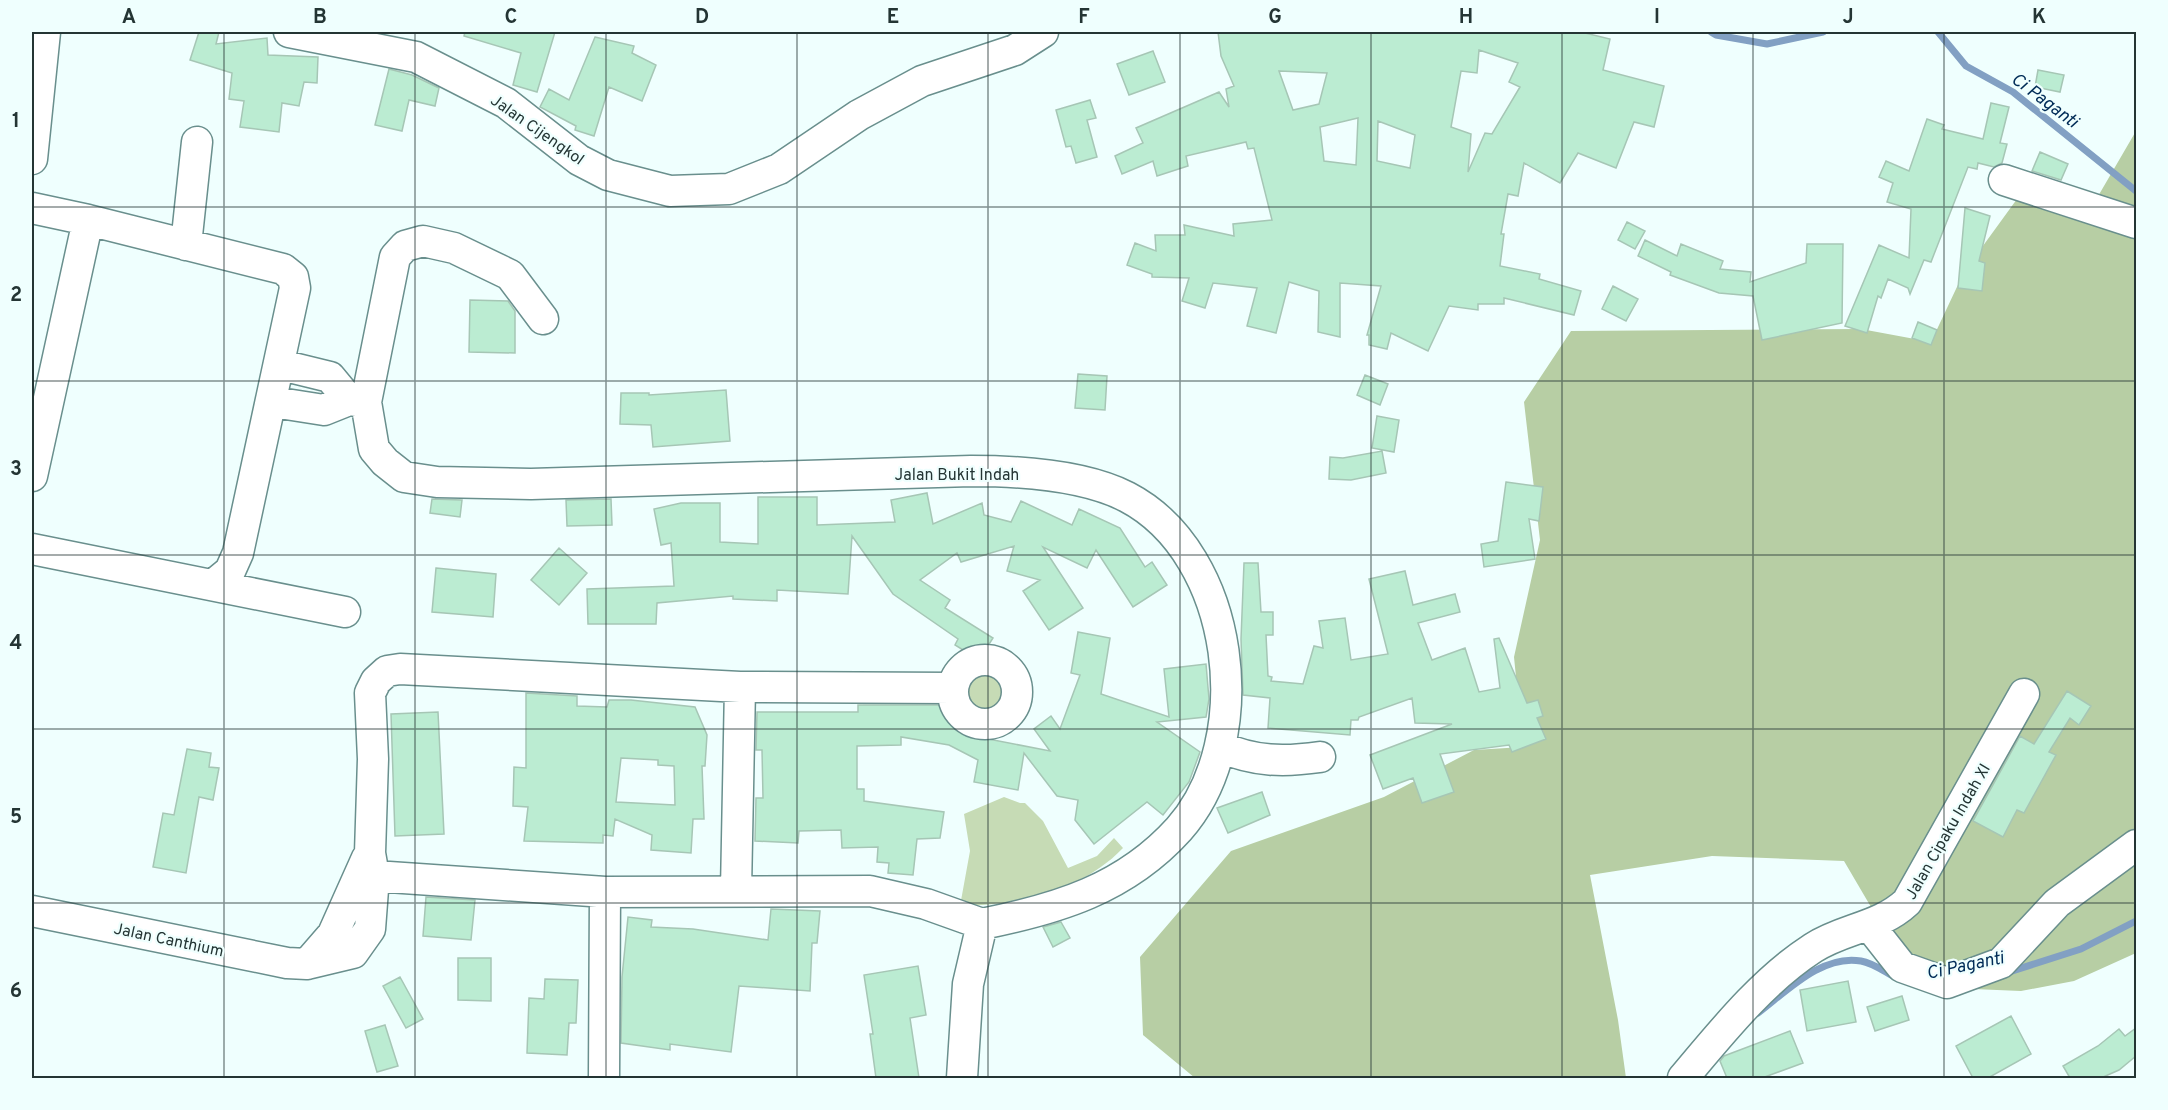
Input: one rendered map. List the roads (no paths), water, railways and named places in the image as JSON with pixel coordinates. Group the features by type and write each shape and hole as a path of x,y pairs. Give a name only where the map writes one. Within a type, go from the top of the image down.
{"street":[{"path":"32,159 45,32"},
{"name":"Jalan Cijengkol","path":"289,32 416,57 506,103 579,160 608,174 670,192 729,189 779,169 859,115 922,81 1015,50 1043,32"},
{"path":"186,245 197,142"},
{"path":"2004,180 2136,223"},
{"path":"32,208 283,269 293,277 295,288 281,365 238,553 230,571 213,585"},
{"path":"32,476 88,220"},
{"path":"358,401 395,257 405,246 423,241 454,248 510,275 543,320"},
{"path":"281,365 330,377 358,401"},
{"path":"273,402 324,410 358,401"},
{"name":"Jalan Bukit Indah","path":"358,401 374,449 385,462 404,477 437,482 531,484 1003,471 1063,479 1126,496 1151,513 1173,534 1195,563 1213,607 1223,646 1227,702 1221,747 1192,811 1178,830 1134,869 1101,888 1041,912 982,924"},
{"path":"32,549 345,612"},
{"name":"Jalan Canthium","path":"32,911 287,963 307,964 353,953 370,929 368,868 372,759 370,693 376,681 387,672 412,671 740,687 953,688"},
{"path":"736,890 740,687"},
{"name":"Jalan Cipaku Indah XI","path":"1683,1078 1744,1010 1795,961 1841,934 1884,920 1907,902 2024,694"},
{"path":"1221,747 1243,757 1286,762 1320,757"},
{"path":"1869,925 1902,967 1947,983 2001,963 2057,903 2136,845"},
{"path":"368,868 605,892 870,891 926,904 982,924 968,984 962,1078"},
{"path":"604,1078 605,892"}],"waterway":[{"name":"Ci Paganti","path":"1711,32 1716,35 1767,44 1823,32"},
{"name":"Ci Paganti","path":"1938,32 1966,66 2013,92 2136,191"},
{"name":"Ci Paganti","path":"2006,973 2081,949 2136,921"},
{"name":"Ci Paganti","path":"1758,1013 1806,976 1833,963 1847,960 1861,961 1895,977"}]}
